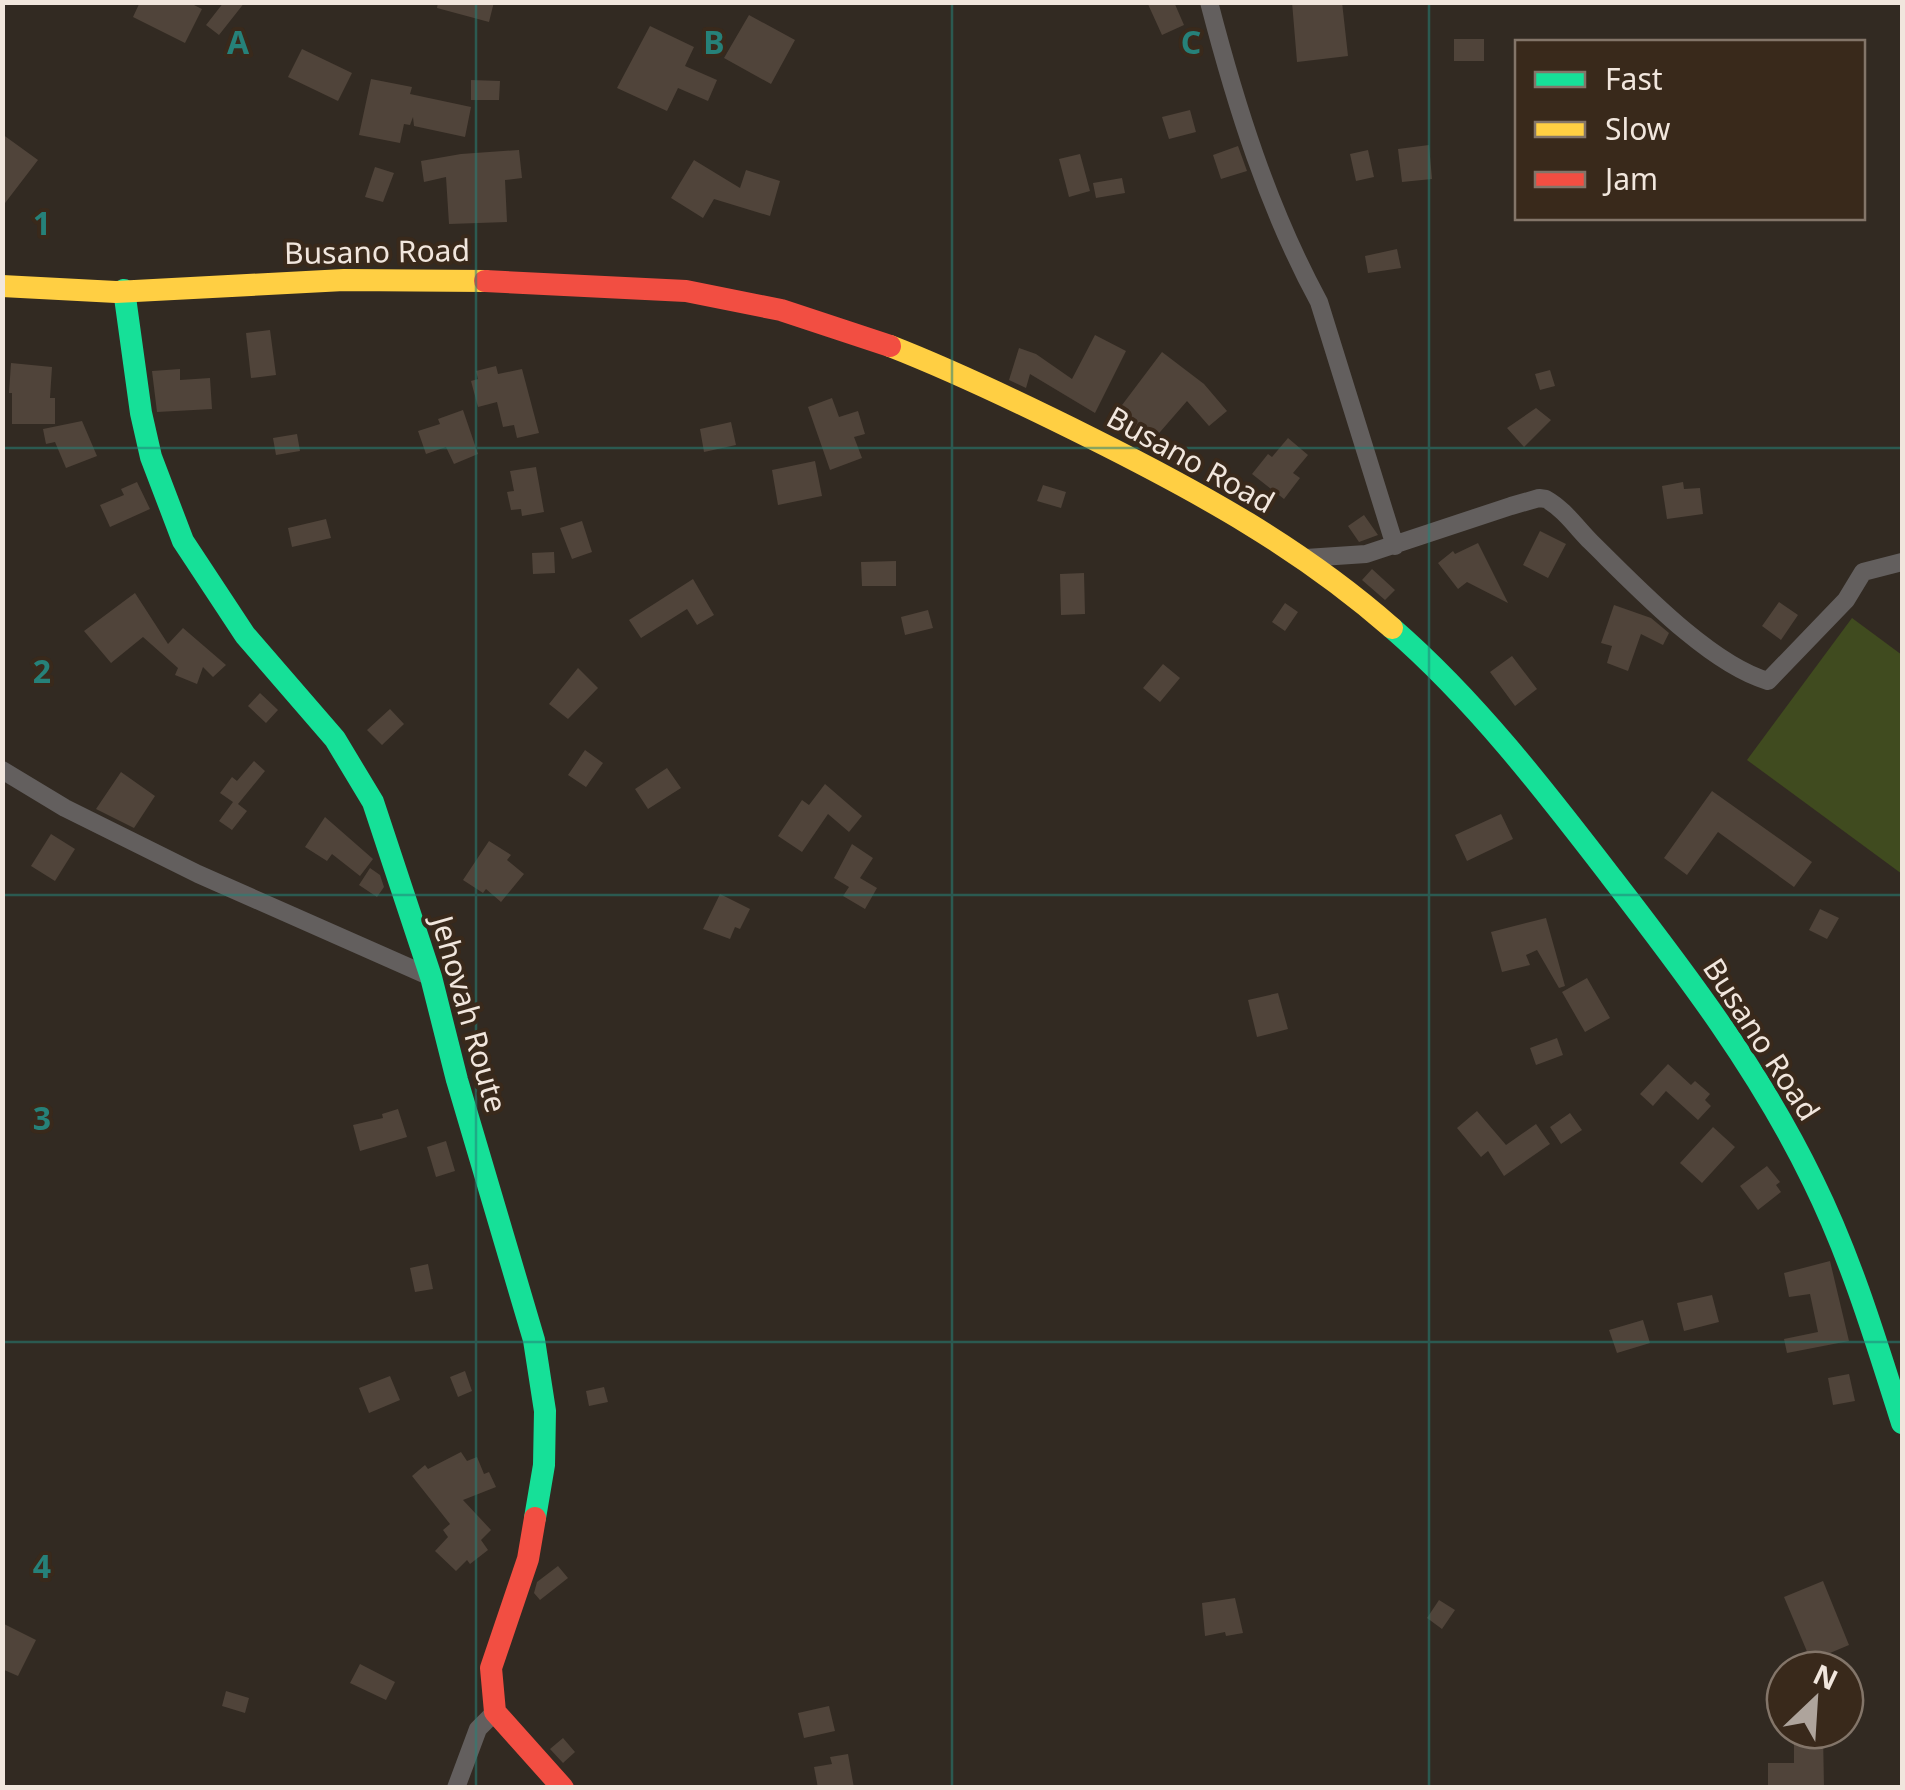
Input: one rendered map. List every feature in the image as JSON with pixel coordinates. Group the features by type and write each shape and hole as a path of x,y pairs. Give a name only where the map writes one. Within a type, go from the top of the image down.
{"street":[{"path":"1209,2 1239,115 1324,318 1395,546"},
{"name":"Busano Road","path":"2,286 124,290 378,278 484,278 687,292 794,314 985,385 1244,520 1306,558 1366,604 1470,704 1596,856 1711,1009 1748,1064 1813,1180 1845,1252 1902,1423"},
{"name":"Jehovah Route","path":"124,290 140,413 151,457 183,542 245,635 335,739 373,802 432,977 457,1080 534,1340 545,1410 544,1465 528,1558 492,1668 495,1712"},
{"path":"1306,558 1366,554 1510,506 1546,499 1661,608 1724,660 1744,674 1768,680 1846,600 1863,572 1902,562"},
{"path":"2,770 65,808 198,874 432,977"},
{"path":"456,1788 478,1729 495,1712 563,1788"}],"green space":[{"path":"1852,618 1902,655 1902,874 1747,760"}],"building":[{"path":"140,2 188,2 202,9 185,43 133,17"},
{"path":"224,2 245,2 219,35 206,25"},
{"path":"438,2 494,2 489,22 437,8"},
{"path":"1147,2 1174,2 1184,25 1162,35"},
{"path":"1292,2 1342,2 1348,56 1297,62"},
{"path":"749,15 795,40 771,84 724,58"},
{"path":"650,26 694,47 685,66 717,80 708,101 678,88 667,111 617,88"},
{"path":"1454,39 1484,39 1484,61 1454,61"},
{"path":"302,49 352,73 338,101 288,77"},
{"path":"371,79 412,87 410,94 471,107 465,137 414,126 413,117 410,125 404,124 400,143 359,135"},
{"path":"471,80 500,81 499,100 471,100"},
{"path":"1190,110 1196,132 1169,139 1162,117"},
{"path":"2,134 38,160 2,207"},
{"path":"1429,145 1432,179 1402,182 1398,149"},
{"path":"1238,146 1247,171 1221,179 1213,155"},
{"path":"519,150 522,178 505,180 507,222 449,224 446,177 424,182 421,161"},
{"path":"1368,150 1374,177 1356,181 1350,154"},
{"path":"1080,154 1090,191 1069,197 1059,159"},
{"path":"694,160 740,188 746,170 780,181 770,216 714,199 703,218 671,198"},
{"path":"375,167 394,173 383,202 365,197"},
{"path":"1122,178 1125,193 1096,198 1093,183"},
{"path":"1397,249 1401,268 1368,273 1365,256"},
{"path":"270,330 276,375 251,378 246,333"},
{"path":"1095,335 1126,351 1095,413 1030,374 1026,388 1009,380 1019,348 1036,354 1072,379"},
{"path":"1162,352 1204,384 1227,411 1209,426 1187,401 1147,447 1110,421"},
{"path":"11,363 52,367 50,398 55,398 55,424 12,424"},
{"path":"496,366 498,374 522,369 539,433 517,438 514,425 503,427 497,402 478,407 471,381 478,379 476,371"},
{"path":"180,369 180,380 210,378 212,409 157,412 152,371"},
{"path":"1550,370 1555,386 1540,390 1535,374"},
{"path":"832,398 839,417 858,411 865,434 854,437 862,458 830,470 808,407"},
{"path":"1536,408 1551,420 1524,447 1507,428"},
{"path":"463,410 478,454 454,464 446,447 426,454 418,431"},
{"path":"82,421 97,456 66,468 55,442 46,444 43,429"},
{"path":"731,422 736,445 704,452 700,429"},
{"path":"297,434 300,451 276,455 273,438"},
{"path":"1288,438 1308,455 1293,473 1300,478 1284,499 1252,474"},
{"path":"815,461 822,496 778,505 772,470"},
{"path":"536,467 544,512 522,516 521,509 511,510 507,492 514,491 510,471"},
{"path":"137,482 150,509 110,527 100,505 124,495 121,489"},
{"path":"1683,482 1684,489 1700,488 1703,514 1667,519 1662,486"},
{"path":"1043,485 1066,492 1061,508 1037,501"},
{"path":"1364,515 1378,535 1359,542 1348,526"},
{"path":"326,519 331,538 292,547 288,528"},
{"path":"582,521 592,552 572,559 560,528"},
{"path":"1540,531 1566,544 1548,578 1523,565"},
{"path":"1478,543 1508,603 1467,582 1458,589 1438,563 1453,551 1455,554"},
{"path":"554,552 555,573 533,574 532,553"},
{"path":"896,561 896,586 862,586 861,562"},
{"path":"1372,569 1395,590 1385,600 1362,580"},
{"path":"1084,573 1085,614 1061,615 1060,574"},
{"path":"693,579 714,615 697,625 687,609 641,638 629,620"},
{"path":"135,593 168,644 183,628 226,665 213,677 203,667 197,684 175,675 178,668 143,637 111,663 84,631"},
{"path":"1779,602 1798,615 1781,640 1762,626"},
{"path":"1285,603 1298,612 1285,631 1272,622"},
{"path":"1614,605 1651,618 1669,633 1663,645 1641,634 1628,671 1607,663 1612,646 1601,643"},
{"path":"928,610 933,628 905,635 901,617"},
{"path":"1512,656 1537,689 1515,706 1490,672"},
{"path":"1163,664 1180,678 1160,702 1143,688"},
{"path":"578,668 598,688 568,719 549,704"},
{"path":"260,693 278,710 266,723 248,706"},
{"path":"390,709 404,724 382,745 367,730"},
{"path":"585,750 603,763 586,787 568,775"},
{"path":"254,761 265,771 238,804 247,811 232,830 219,821 233,802 220,793 232,777 237,781"},
{"path":"667,768 681,788 648,809 635,789"},
{"path":"121,772 155,796 134,828 96,809"},
{"path":"825,784 862,816 849,832 828,814 802,852 778,836 802,800 809,805"},
{"path":"1712,791 1812,862 1794,887 1718,832 1687,875 1664,858"},
{"path":"1501,814 1513,839 1467,861 1455,835"},
{"path":"325,817 373,859 360,876 332,854 327,861 305,847"},
{"path":"51,834 75,849 55,881 31,866"},
{"path":"489,841 511,855 507,860 524,874 501,902 486,889 483,893 463,880"},
{"path":"852,844 873,858 860,878 877,888 865,909 843,896 849,887 834,878"},
{"path":"370,868 380,875 384,887 377,897 359,885"},
{"path":"720,894 750,909 730,939 703,929"},
{"path":"1820,909 1839,918 1827,939 1809,930"},
{"path":"1546,918 1565,986 1559,988 1537,950 1526,955 1530,965 1502,972 1491,932"},
{"path":"1587,978 1610,1018 1585,1032 1562,992"},
{"path":"1278,993 1288,1029 1257,1037 1248,1000"},
{"path":"1557,1038 1563,1055 1536,1065 1530,1048"},
{"path":"1668,1064 1691,1085 1695,1081 1710,1094 1705,1100 1711,1106 1698,1120 1666,1091 1653,1106 1640,1094"},
{"path":"398,1109 407,1137 360,1151 353,1125 383,1118 382,1114"},
{"path":"1477,1111 1506,1145 1536,1124 1550,1144 1504,1176 1488,1151 1481,1157 1457,1128"},
{"path":"1570,1113 1582,1130 1561,1144 1550,1127"},
{"path":"1713,1127 1735,1147 1702,1183 1680,1163"},
{"path":"446,1141 455,1171 436,1177 427,1147"},
{"path":"1767,1166 1780,1182 1776,1185 1781,1192 1758,1210 1740,1186"},
{"path":"1830,1261 1849,1341 1787,1353 1784,1339 1818,1332 1810,1294 1789,1297 1784,1273"},
{"path":"428,1264 433,1289 415,1292 410,1268"},
{"path":"1712,1295 1719,1322 1684,1331 1677,1303"},
{"path":"1643,1320 1650,1343 1617,1353 1609,1330"},
{"path":"465,1371 472,1391 458,1397 450,1377"},
{"path":"1849,1374 1855,1401 1833,1405 1828,1378"},
{"path":"390,1376 400,1400 369,1413 359,1388"},
{"path":"604,1387 608,1402 589,1406 586,1391"},
{"path":"461,1452 467,1461 477,1457 484,1474 489,1472 496,1487 463,1500 491,1530 481,1540 488,1550 470,1564 467,1560 456,1571 435,1551 448,1537 443,1530 450,1524 412,1476 425,1465 428,1469"},
{"path":"558,1566 568,1578 540,1600 534,1593 537,1582"},
{"path":"1823,1581 1849,1645 1837,1650 1806,1650 1784,1597"},
{"path":"1235,1598 1243,1633 1205,1636 1202,1603"},
{"path":"1439,1600 1455,1610 1442,1629 1427,1618"},
{"path":"2,1623 36,1640 18,1676 2,1669"},
{"path":"360,1664 395,1682 386,1700 350,1683"},
{"path":"226,1691 249,1698 245,1713 222,1706"},
{"path":"829,1706 835,1731 804,1738 798,1713"},
{"path":"563,1738 575,1752 563,1763 550,1749"},
{"path":"1794,1750 1823,1750 1824,1788 1768,1788 1768,1763 1794,1763"},
{"path":"848,1754 854,1788 818,1788 814,1767 832,1764 830,1757"}],"traffic: fast":[{"path":"124,290 151,457 183,541 245,635 335,739 373,802 431,977 457,1080 534,1340 545,1411 544,1465 535,1518"},
{"path":"1392,628 1481,716 1535,780 1667,950 1746,1062 1827,1210 1862,1300 1902,1423"}],"traffic: slow":[{"path":"2,286 116,292 344,280 485,281"},
{"path":"890,346 1041,413 1210,501 1322,572 1392,628"}],"traffic: jam":[{"path":"485,281 686,291 781,310 890,346"},
{"path":"535,1518 528,1559 491,1668 495,1712 563,1788"}]}
